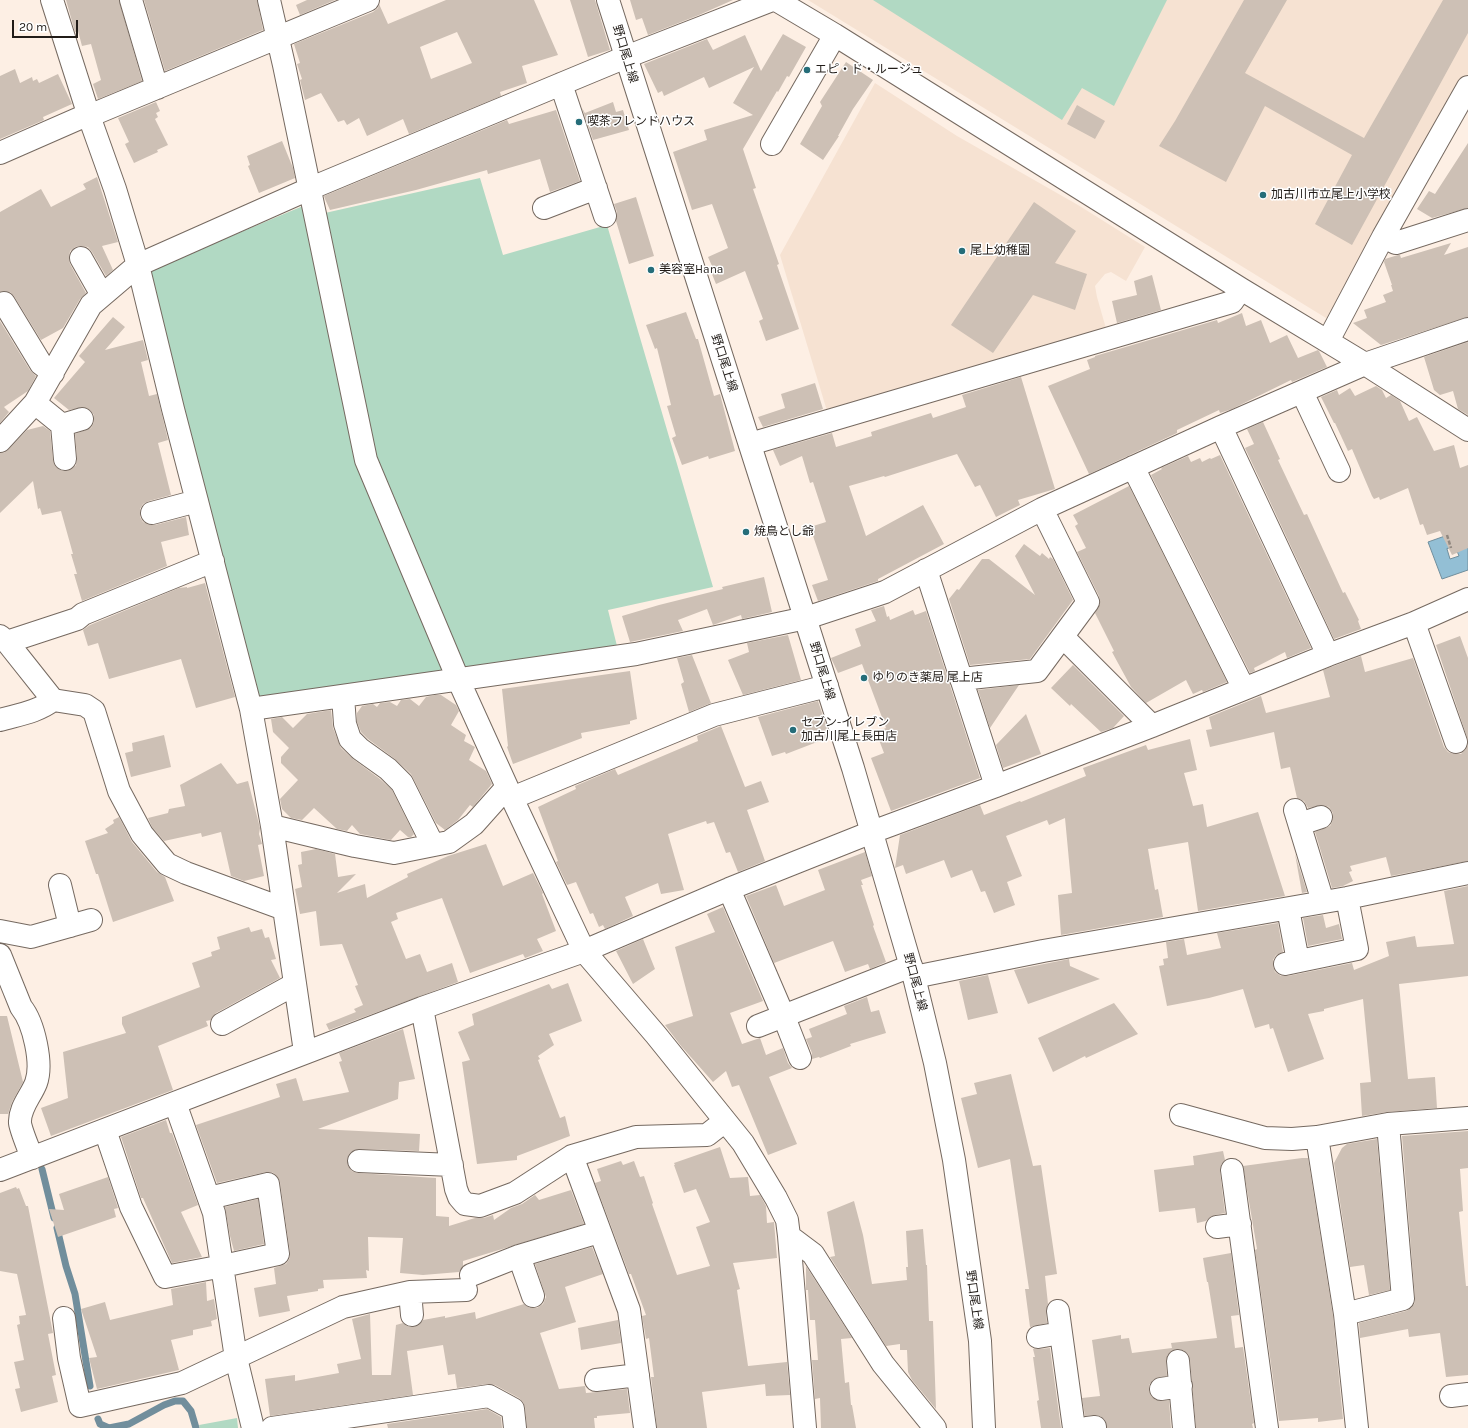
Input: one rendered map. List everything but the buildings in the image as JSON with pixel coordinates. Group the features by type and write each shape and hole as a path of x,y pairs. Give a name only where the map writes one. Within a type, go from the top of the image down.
{"street":[{"path":"52,0 89,115 115,189 138,265 173,409 251,709 272,826 305,1052"},
{"path":"131,0 157,88"},
{"path":"270,0 366,460 458,679 509,792 584,951 656,1036 742,1143 776,1198 787,1220 805,1428 800,1428"},
{"path":"0,153 368,0"},
{"name":"野口尾上線","path":"608,0 806,618 872,832 913,972 935,1063 954,1160 980,1342 984,1428"},
{"path":"0,441 35,403 91,305 138,265 309,189 626,57 772,0"},
{"path":"776,0 835,35 1241,289 1328,341 1468,430"},
{"path":"772,144 835,35"},
{"path":"561,84 605,216"},
{"path":"1328,341 1383,237 1468,87"},
{"path":"544,208 596,188"},
{"path":"1383,237 1396,243 1468,220"},
{"path":"81,258 102,295"},
{"path":"750,444 1232,302 1241,289"},
{"path":"4,304 41,364 53,373"},
{"path":"251,709 636,654 806,618 885,592 1042,509 1221,426 1365,364 1468,329"},
{"path":"1302,392 1340,471"},
{"path":"35,403 62,425 65,459"},
{"path":"62,425 82,419"},
{"path":"1221,426 1328,655"},
{"path":"1133,467 1244,689"},
{"path":"152,512 197,500"},
{"path":"961,679 1037,671 1088,602 1042,509"},
{"path":"213,561 83,614 77,619 3,639 53,700 85,705 94,711 118,791 142,834 167,864 186,873 284,909"},
{"path":"926,570 996,786"},
{"path":"0,1170 422,1008 584,951 729,889 872,832 1152,726 1328,655 1414,623 1468,599"},
{"path":"1414,623 1456,742"},
{"path":"1063,637 1152,726"},
{"path":"272,826 355,846 394,853 449,842 474,824 509,792 714,715 827,686"},
{"path":"343,696 345,724 350,739 360,749 388,769 402,783 433,845"},
{"path":"0,720 47,705 53,700"},
{"path":"1321,817 1298,817 1323,902"},
{"path":"758,1026 913,972 1288,909 1468,873"},
{"path":"60,885 70,926"},
{"path":"729,889 800,1058"},
{"path":"1288,909 1292,962 1357,949 1347,898"},
{"path":"0,931 31,937 91,920"},
{"path":"0,956 21,1007 26,1012 36,1044 39,1068 36,1083 24,1105 20,1122 32,1158"},
{"path":"222,1024 295,984"},
{"path":"422,1008 459,1197 465,1204 480,1206 515,1193 572,1156 636,1137 706,1135 725,1121"},
{"path":"174,1103 214,1213 236,1358 253,1428"},
{"path":"1180,1115 1265,1138 1292,1139 1317,1137 1388,1124 1468,1118"},
{"path":"1345,1314 1403,1299 1388,1124"},
{"path":"105,1130 131,1207 165,1277 278,1254 268,1184 209,1198"},
{"path":"1317,1137 1345,1314 1357,1428"},
{"path":"572,1156 629,1310 645,1428"},
{"path":"359,1162 452,1165"},
{"path":"1232,1170 1240,1224 1245,1324 1267,1428"},
{"path":"1217,1227 1240,1224"},
{"path":"64,1318 69,1358 80,1406 182,1383 343,1307 410,1292 469,1283 519,1256 599,1232"},
{"path":"789,1236 813,1254 883,1364 935,1428"},
{"path":"519,1256 533,1296"},
{"path":"410,1292 412,1315"},
{"path":"1058,1311 1061,1333 1085,1428"},
{"path":"1038,1337 1061,1333"},
{"path":"1178,1361 1171,1388 1184,1428"},
{"path":"596,1380 638,1375"},
{"path":"272,1428 489,1396 513,1409 516,1428"}],"path":[{"path":"1447,535 1451,548"}],"shaded area":[{"name":"加古川市立尾上小学校","path":"808,0 1468,0 1468,74 1331,316 1326,318"},
{"name":"尾上幼稚園","path":"875,83 957,136 1078,205 1145,247 1126,281 1111,272 1105,274 1095,286 1107,332 827,411 780,255"}],"green space":[{"path":"873,0 1167,0 1114,106 1082,88 1062,120"},
{"path":"480,178 503,255 607,225 713,587 608,610 617,646 464,670 373,452 325,213"},
{"path":"303,206 331,328 447,673 259,703 148,271"},
{"path":"237,1418 238,1428 200,1428 199,1425"}],"water":[{"path":"1468,533 1468,570 1442,579 1428,542 1445,536","holes":["1455,546 1459,556 1450,559 1447,549"]}],"waterway":[{"path":"42,1169 54,1218"},
{"path":"57,1228 66,1266 75,1294 90,1386"},
{"path":"98,1419 100,1424 109,1428 129,1424 164,1405 175,1401 183,1401 191,1411 196,1428"}],"place":[{"name":"エピ・ド・ルージュ","path":"807,70"},
{"name":"喫茶フレンドハウス","path":"579,122"},
{"name":"加古川市立尾上小学校","path":"1263,195"},
{"name":"尾上幼稚園","path":"962,251"},
{"name":"美容室Hana","path":"651,270"},
{"name":"焼鳥とし爺","path":"746,532"},
{"name":"ゆりのき薬局 尾上店","path":"864,678"},
{"name":"セブン-イレブン 加古川尾上長田店","path":"793,730"}]}
